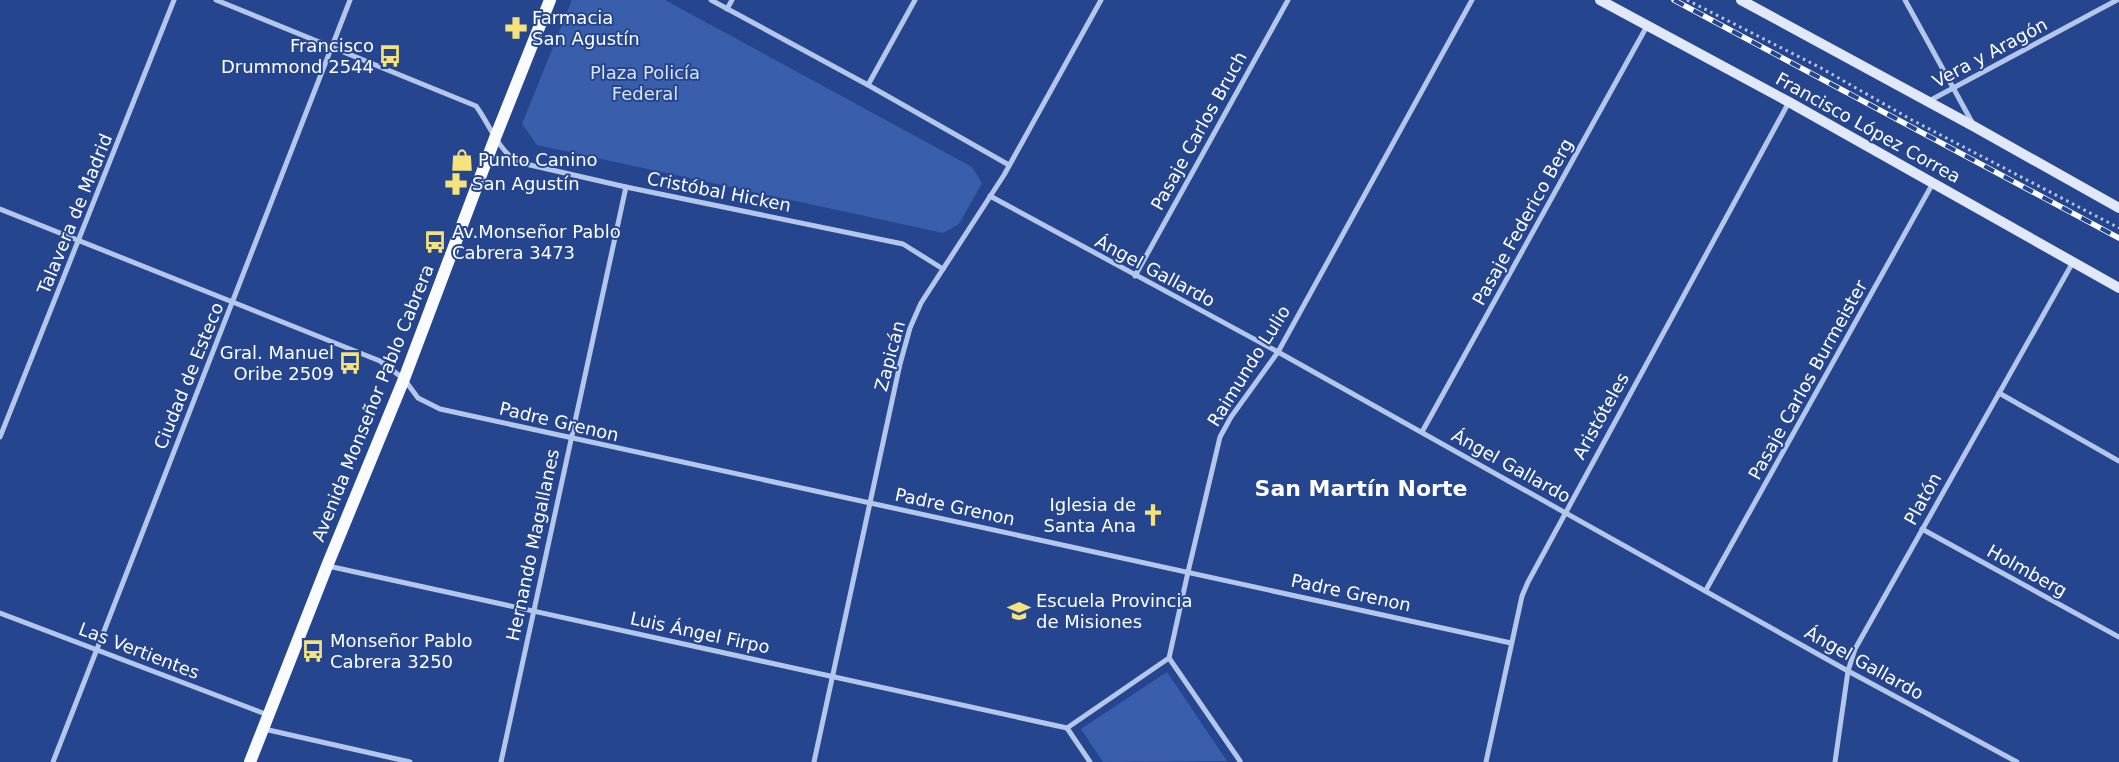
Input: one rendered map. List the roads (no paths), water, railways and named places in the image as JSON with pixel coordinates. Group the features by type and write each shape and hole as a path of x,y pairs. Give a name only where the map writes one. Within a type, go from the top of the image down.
{"main road":[{"name":"Avenida Monseñor Pablo Cabrera","path":"250,762 327,566 404,379 495,138 550,0"},
{"name":"Francisco López Correa","path":"1600,0 1934,182 2119,288"},
{"path":"1741,0 1928,101 2119,208"}],"street":[{"name":"Talavera de Madrid","path":"0,437 174,0"},
{"name":"Cristóbal Hicken","path":"216,0 476,106 495,138 510,157 517,162 626,187 903,244 943,269"},
{"name":"Ciudad de Esteco","path":"53,762 350,0"},
{"path":"711,0 868,85 1009,165"},
{"path":"727,9 732,0"},
{"path":"868,85 915,0"},
{"name":"Zapicán","path":"814,762 900,364 910,328 921,303 1009,165 1100,0"},
{"name":"Pasaje Carlos Bruch","path":"1135,276 1288,0"},
{"name":"Raimundo Lulio","path":"1170,658 1220,437 1230,417 1278,352 1472,0"},
{"path":"1905,0 1975,127"},
{"name":"Vera y Aragón","path":"1928,101 2117,0"},
{"name":"Pasaje Federico Berg","path":"1422,432 1647,26"},
{"name":"Aristóteles","path":"1486,762 1522,596 1564,512 1789,102"},
{"name":"Pasaje Carlos Burmeister","path":"1706,590 1934,182"},
{"name":"Hernando Magallanes","path":"501,762 532,612 626,187"},
{"name":"Ángel Gallardo","path":"990,196 1278,352 1848,670 2017,762"},
{"name":"Padre Grenon","path":"0,209 380,362 404,379 418,398 440,409 570,439 1511,643"},
{"name":"Platón","path":"1835,762 1848,670 1855,649 2073,262"},
{"path":"1999,393 2119,461"},
{"name":"Holmberg","path":"1922,529 2119,637"},
{"name":"Luis Ángel Firpo","path":"327,566 532,612 832,674 1067,728"},
{"name":"Las Vertientes","path":"0,613 268,715"},
{"path":"1090,762 1067,728 1170,658 1241,762"},
{"path":"263,729 410,762"}],"railway":[{"path":"1674,0 2119,238"}],"place":[{"name":"Farmacia San Agustín","path":"516,28"},
{"name":"Francisco Drummond 2544","path":"390,56"},
{"name":"Punto Canino","path":"462,160"},
{"name":"San Agustín","path":"456,184"},
{"name":"Av.Monseñor Pablo Cabrera 3473","path":"435,242"},
{"name":"Gral. Manuel Oribe 2509","path":"350,363"},
{"name":"Iglesia de Santa Ana","path":"1153,515"},
{"name":"Escuela Provincia de Misiones","path":"1019,611"},
{"name":"Monseñor Pablo Cabrera 3250","path":"313,651"}],"district":[{"name":"San Martín Norte","path":"1361,488"}],"park label":[{"name":"Plaza Policía Federal","path":"645,83"}]}
